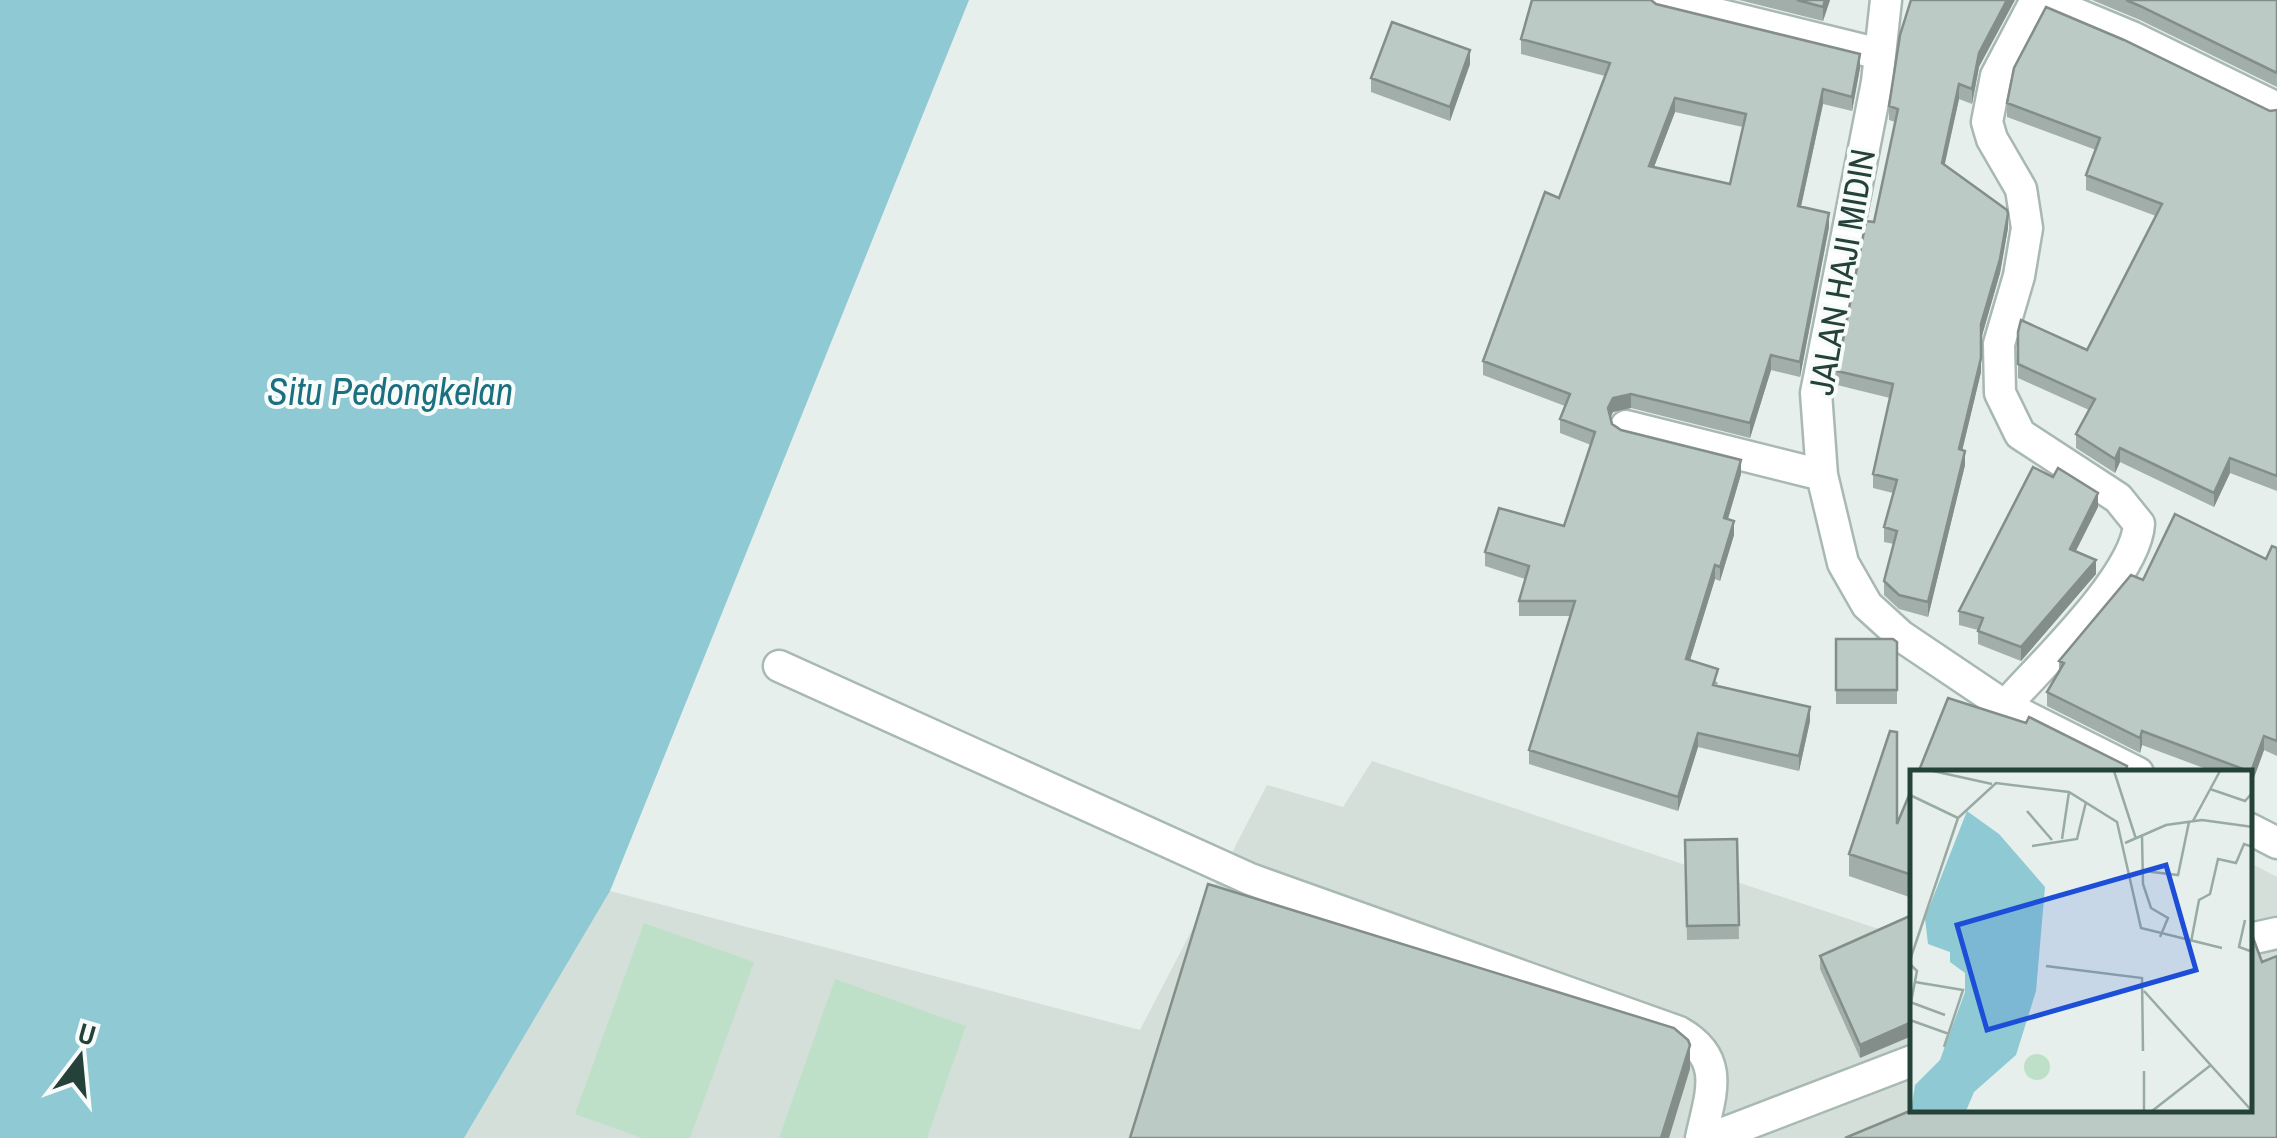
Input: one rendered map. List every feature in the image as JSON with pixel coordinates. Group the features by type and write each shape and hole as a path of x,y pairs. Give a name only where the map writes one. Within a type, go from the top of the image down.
{"street":[{"path":"1660,0 1880,54"},
{"name":"JALAN HAJI MIDIN","path":"1886,0 1880,54 1816,393 1822,475 1842,564 1867,605 1901,636 2005,706 2132,770"},
{"path":"2005,706 2117,579 2138,541 2139,524 2118,498 2020,434 2000,393 1998,344 2019,276 2027,228 2021,189 1992,139 1987,122 1996,76 2040,0 2132,37 2277,108"},
{"path":"1626,426 1822,475"},
{"path":"778,666 1250,879 1679,1032 1702,1050 1714,1079 1700,1138"},
{"path":"2252,830 2277,843"},
{"path":"2252,938 2277,932"},
{"path":"1711,1138 1910,1062"}],"shaded area":[{"path":"1372,761 1910,939 1910,1113 2252,1113 2252,864 2277,877 2277,1138 464,1138 610,891 1140,1030 1267,785 1343,807"}],"green space":[{"path":"644,923 754,962 690,1138 642,1138 575,1114"},
{"path":"835,979 966,1026 927,1138 779,1138"}],"water":[{"name":"Situ Pedongkelan","path":"0,0 969,0 610,891 464,1138 0,1138"}],"building":[{"path":"1532,0 1651,0 1860,54 1852,97 1823,89 1798,206 1829,213 1800,362 1771,355 1750,423 1631,394 1613,398 1608,408 1612,424 1621,430 1741,460 1724,518 1734,521 1720,567 1715,565 1686,659 1718,669 1713,685 1810,707 1799,756 1698,733 1678,797 1529,750 1575,601 1519,601 1529,566 1485,552 1499,508 1564,526 1595,432 1560,419 1570,394 1483,361 1545,192 1559,198 1610,63 1521,39","holes":["1675,98 1746,114 1730,184 1649,166"]},
{"path":"1797,0 1825,0 1823,7"},
{"path":"1911,0 2007,0 1979,53 1972,89 1959,84 1942,163 2008,214 1981,324 1981,358 1959,449 1965,451 1928,602 1899,595 1884,581 1897,531 1884,527 1897,480 1873,474 1893,384 1837,371 1866,221 1874,222 1898,109 1889,106 1900,35"},
{"path":"2126,0 2277,0 2277,73 2140,6"},
{"path":"2046,7 2270,111 2277,110 2277,476 2230,458 2214,493 2120,448 2115,459 2076,434 2095,399 2018,364 2021,320 2087,350 2162,204 2086,175 2100,138 2007,103 2014,68"},
{"path":"1392,22 1470,50 1450,107 1371,78"},
{"path":"2033,467 2053,477 2058,468 2098,493 2070,549 2096,560 2021,647 1978,631 1983,618 1959,611"},
{"path":"2175,514 2266,559 2272,546 2277,548 2277,741 2264,736 2252,770 2142,731 2140,738 2047,692 2064,663 2059,661 2131,575 2143,580"},
{"path":"1836,639 1897,642 1897,690 1836,690"},
{"path":"1948,698 2026,723 2029,717 2127,766 2126,770 1919,770"},
{"path":"1890,731 1897,732 1897,824 1910,793 1910,874 1849,854"},
{"path":"1737,839 1739,925 1687,926 1685,840"},
{"path":"1208,884 1674,1028 1690,1045 1661,1138 1130,1138"},
{"path":"1910,916 1910,1023 1860,1045 1820,956"},
{"path":"2252,935 2262,962 2277,956 2277,1138 1845,1138 1910,1111 2252,1113"}]}
